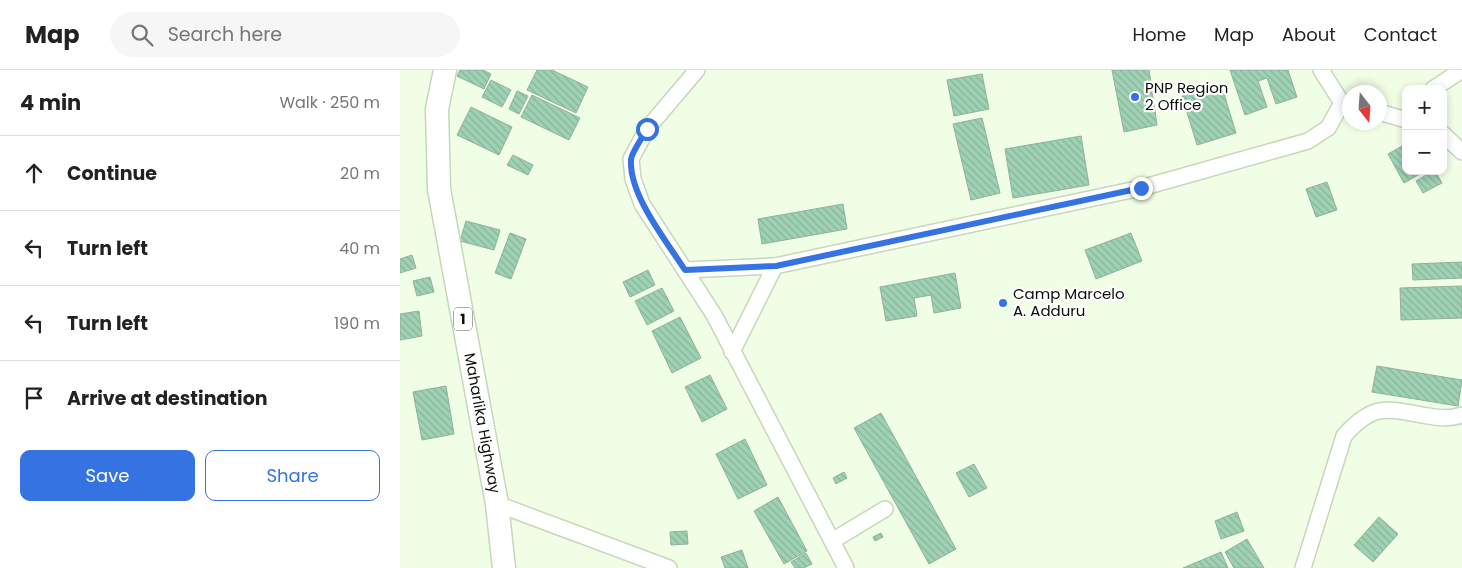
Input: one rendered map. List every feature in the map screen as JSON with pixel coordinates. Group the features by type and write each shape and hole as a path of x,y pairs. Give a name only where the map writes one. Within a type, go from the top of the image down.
{"main road":[{"name":"Maharlika Highway","path":"444,70 437,109 439,189 497,504 504,568"}],"street":[{"path":"697,70 647,129 631,158 633,179 642,204 714,315 846,568"},
{"path":"1321,70 1342,99"},
{"path":"1439,85 1462,70"},
{"path":"685,270 776,266 1141,188 1308,140 1328,128 1342,109"},
{"path":"1447,138 1462,152"},
{"path":"732,352 776,266"},
{"path":"1303,568 1344,436 1356,423 1375,411 1389,410 1440,418 1454,417 1462,414"},
{"path":"497,504 670,568"},
{"path":"832,541 885,509"}],"building":[{"path":"460,70 483,70 491,74 484,89 457,76"},
{"path":"537,70 552,70 588,87 576,113 527,90"},
{"name":"PNP Region 2 Office","path":"1112,70 1149,70 1157,125 1124,132"},
{"path":"1230,70 1288,70 1297,97 1276,104 1267,78 1258,81 1267,107 1245,115"},
{"path":"982,74 989,109 954,116 947,80"},
{"path":"491,80 511,90 502,107 482,97"},
{"path":"1221,84 1236,133 1197,145 1182,96"},
{"path":"517,91 528,96 519,114 509,109"},
{"path":"532,95 580,118 569,140 521,117"},
{"path":"471,107 512,127 499,155 457,135"},
{"path":"982,118 1000,193 971,200 953,124"},
{"path":"1081,136 1089,185 1013,198 1005,149"},
{"path":"1402,146 1402,175 1418,175 1404,183 1388,154"},
{"path":"513,155 533,165 528,175 507,165"},
{"path":"1426,175 1437,175 1442,183 1423,193 1416,181"},
{"path":"1327,182 1337,210 1316,217 1306,189"},
{"path":"843,204 847,229 762,244 758,219"},
{"path":"466,221 500,230 494,250 460,241"},
{"path":"510,233 526,239 511,279 495,273"},
{"path":"1131,233 1142,261 1096,279 1085,250"},
{"path":"412,255 416,268 400,273 400,259"},
{"path":"1462,262 1462,278 1413,280 1412,264"},
{"path":"648,270 655,285 630,297 623,282"},
{"path":"955,273 961,308 934,313 931,295 914,298 917,316 886,321 880,287"},
{"path":"430,277 434,292 417,296 413,281"},
{"path":"1462,286 1462,318 1401,320 1400,288"},
{"path":"662,288 674,311 647,325 635,301"},
{"path":"419,311 422,336 400,340 400,314"},
{"path":"680,317 701,358 672,373 652,331"},
{"path":"1377,366 1462,380 1458,406 1372,392"},
{"path":"710,375 727,409 702,422 685,387"},
{"path":"446,386 454,434 422,440 413,392"},
{"path":"881,413 956,549 929,564 854,428"},
{"path":"745,439 767,485 738,499 716,454"},
{"path":"974,464 987,488 969,497 956,473"},
{"path":"844,472 847,478 836,484 833,478"},
{"path":"778,497 807,551 784,564 754,511"},
{"path":"1237,512 1244,531 1221,539 1215,521"},
{"path":"1379,517 1398,534 1373,562 1354,545"},
{"path":"687,531 688,544 671,545 670,532"},
{"path":"881,533 883,537 875,541 873,537"},
{"path":"1247,539 1264,568 1234,568 1225,552"},
{"path":"742,550 748,568 725,568 721,557"},
{"path":"1221,552 1228,568 1183,568"},
{"path":"806,553 812,564 804,568 795,568 791,562"}],"place":[{"name":"PNP Region 2 Office","path":"1135,97"},
{"name":"Camp Marcelo A. Adduru","path":"1003,303"}],"route":[{"path":"647,129 631,158 633,179 642,204 685,270 776,266 1141,188"}]}
